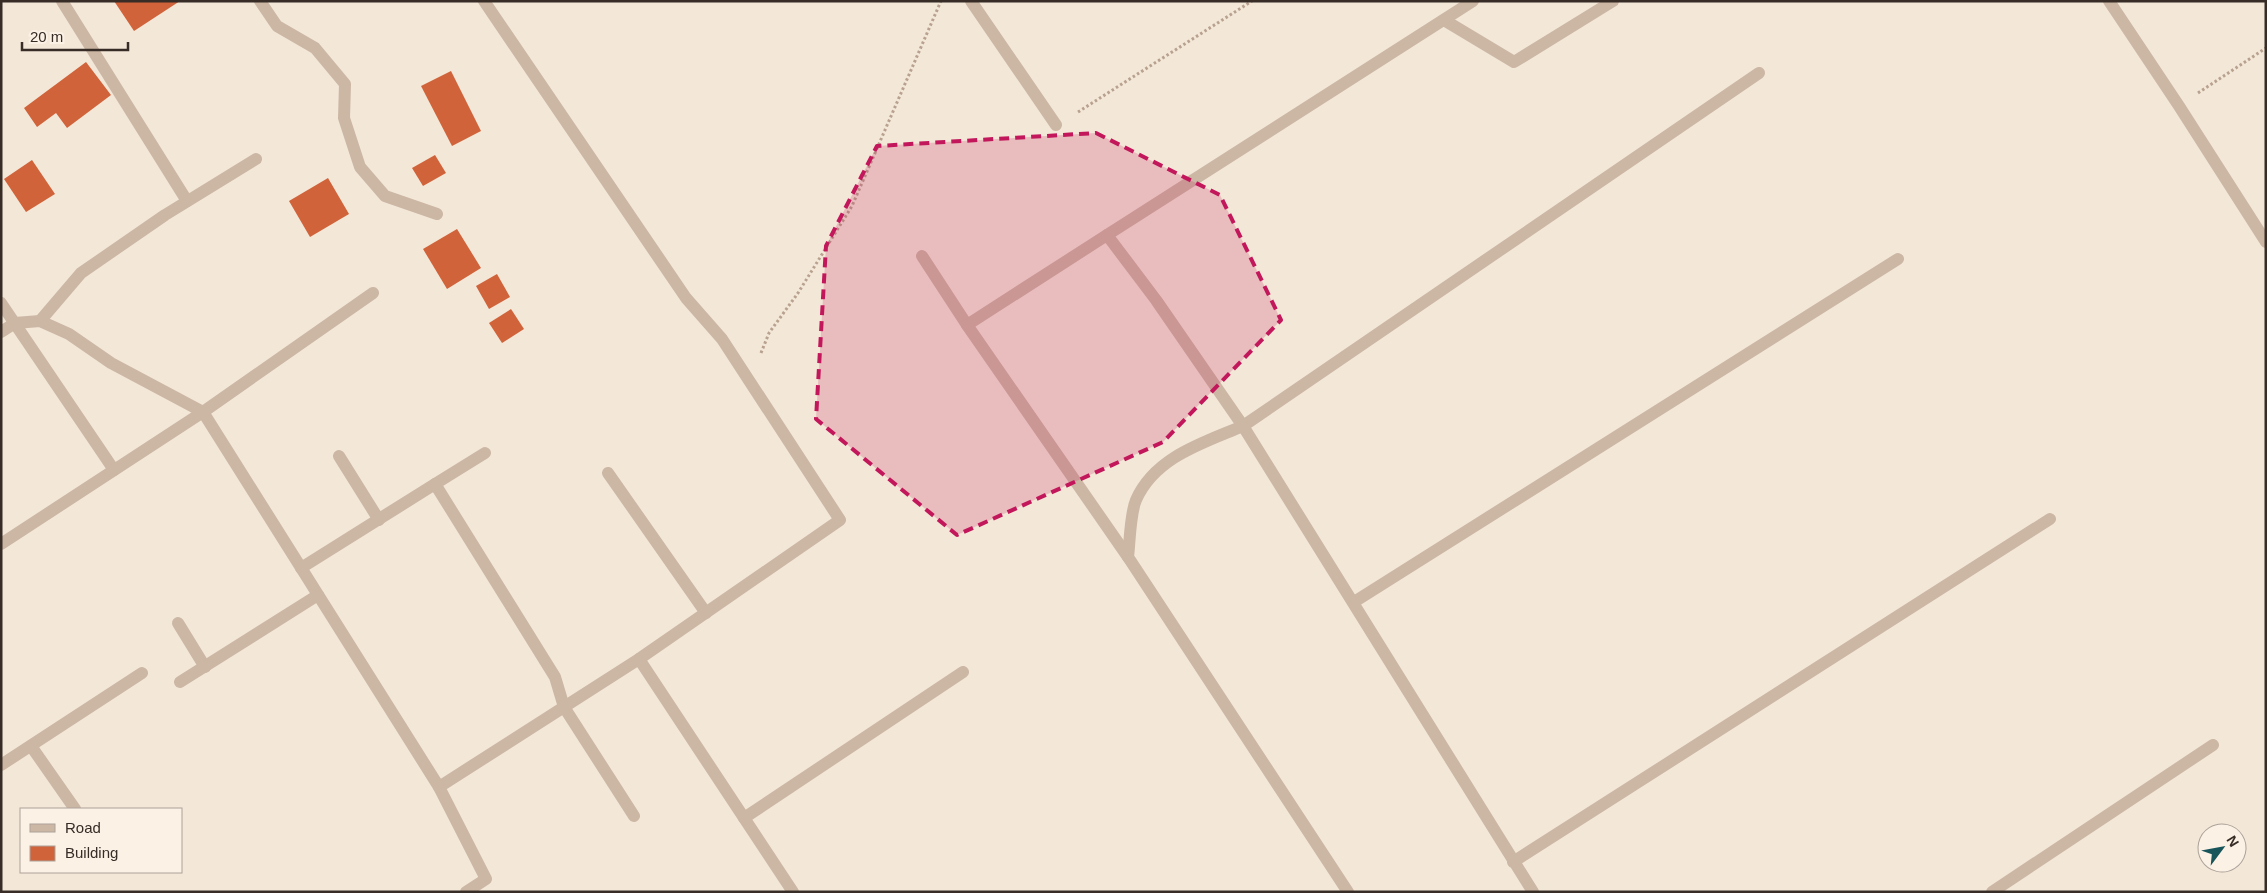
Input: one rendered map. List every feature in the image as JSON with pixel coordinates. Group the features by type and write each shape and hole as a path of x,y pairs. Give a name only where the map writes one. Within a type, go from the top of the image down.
{"street":[{"path":"62,1 186,201"},
{"path":"260,1 277,26 315,48 345,84 344,118 360,167 385,196 437,214"},
{"path":"439,787 638,659 840,520 722,339 680,290 484,1"},
{"path":"971,1 1056,125"},
{"path":"967,325 1473,1"},
{"path":"1444,20 1514,62 1614,1"},
{"path":"2109,1 2266,242"},
{"path":"1128,557 1135,501 1153,473 1190,448 1243,426 1759,73"},
{"path":"40,321 81,273 186,201 256,159"},
{"path":"1107,235 1156,300 1243,426 1271,474 1354,602 1532,892"},
{"path":"922,256 967,325 1128,557 1348,892"},
{"path":"1354,602 1898,259"},
{"path":"1,544 203,412 372,293"},
{"path":"1,303 114,470"},
{"path":"1,332 15,323 40,321 68,334 111,363 203,412 439,787 486,879 466,892"},
{"path":"301,568 485,453"},
{"path":"339,456 378,520"},
{"path":"608,473 706,613"},
{"path":"435,484 555,677 564,707 634,816"},
{"path":"1513,862 2050,519"},
{"path":"180,682 318,595"},
{"path":"178,623 205,667"},
{"path":"638,659 793,892"},
{"path":"744,818 963,672"},
{"path":"1,765 142,673"},
{"path":"1992,892 2213,745"},
{"path":"31,746 74,808"}],"path":[{"path":"750,383 769,333 798,293 852,206 942,1"},
{"path":"1056,125 1252,1"},
{"path":"2179,106 2266,48"}],"highlighted area":[{"path":"1096,133 1220,195 1281,320 1163,442 957,535 816,419 826,246 877,146"}],"building":[{"path":"114,1 180,1 134,31"},
{"path":"86,62 111,95 67,128 56,113 37,127 24,108"},
{"path":"451,71 481,131 452,146 421,86"},
{"path":"435,155 446,173 423,186 412,168"},
{"path":"32,160 55,194 26,212 4,179"},
{"path":"328,178 349,214 310,237 289,201"},
{"path":"457,229 481,268 447,289 423,249"},
{"path":"497,274 510,297 489,309 476,286"},
{"path":"511,309 524,329 502,343 489,323"}]}
